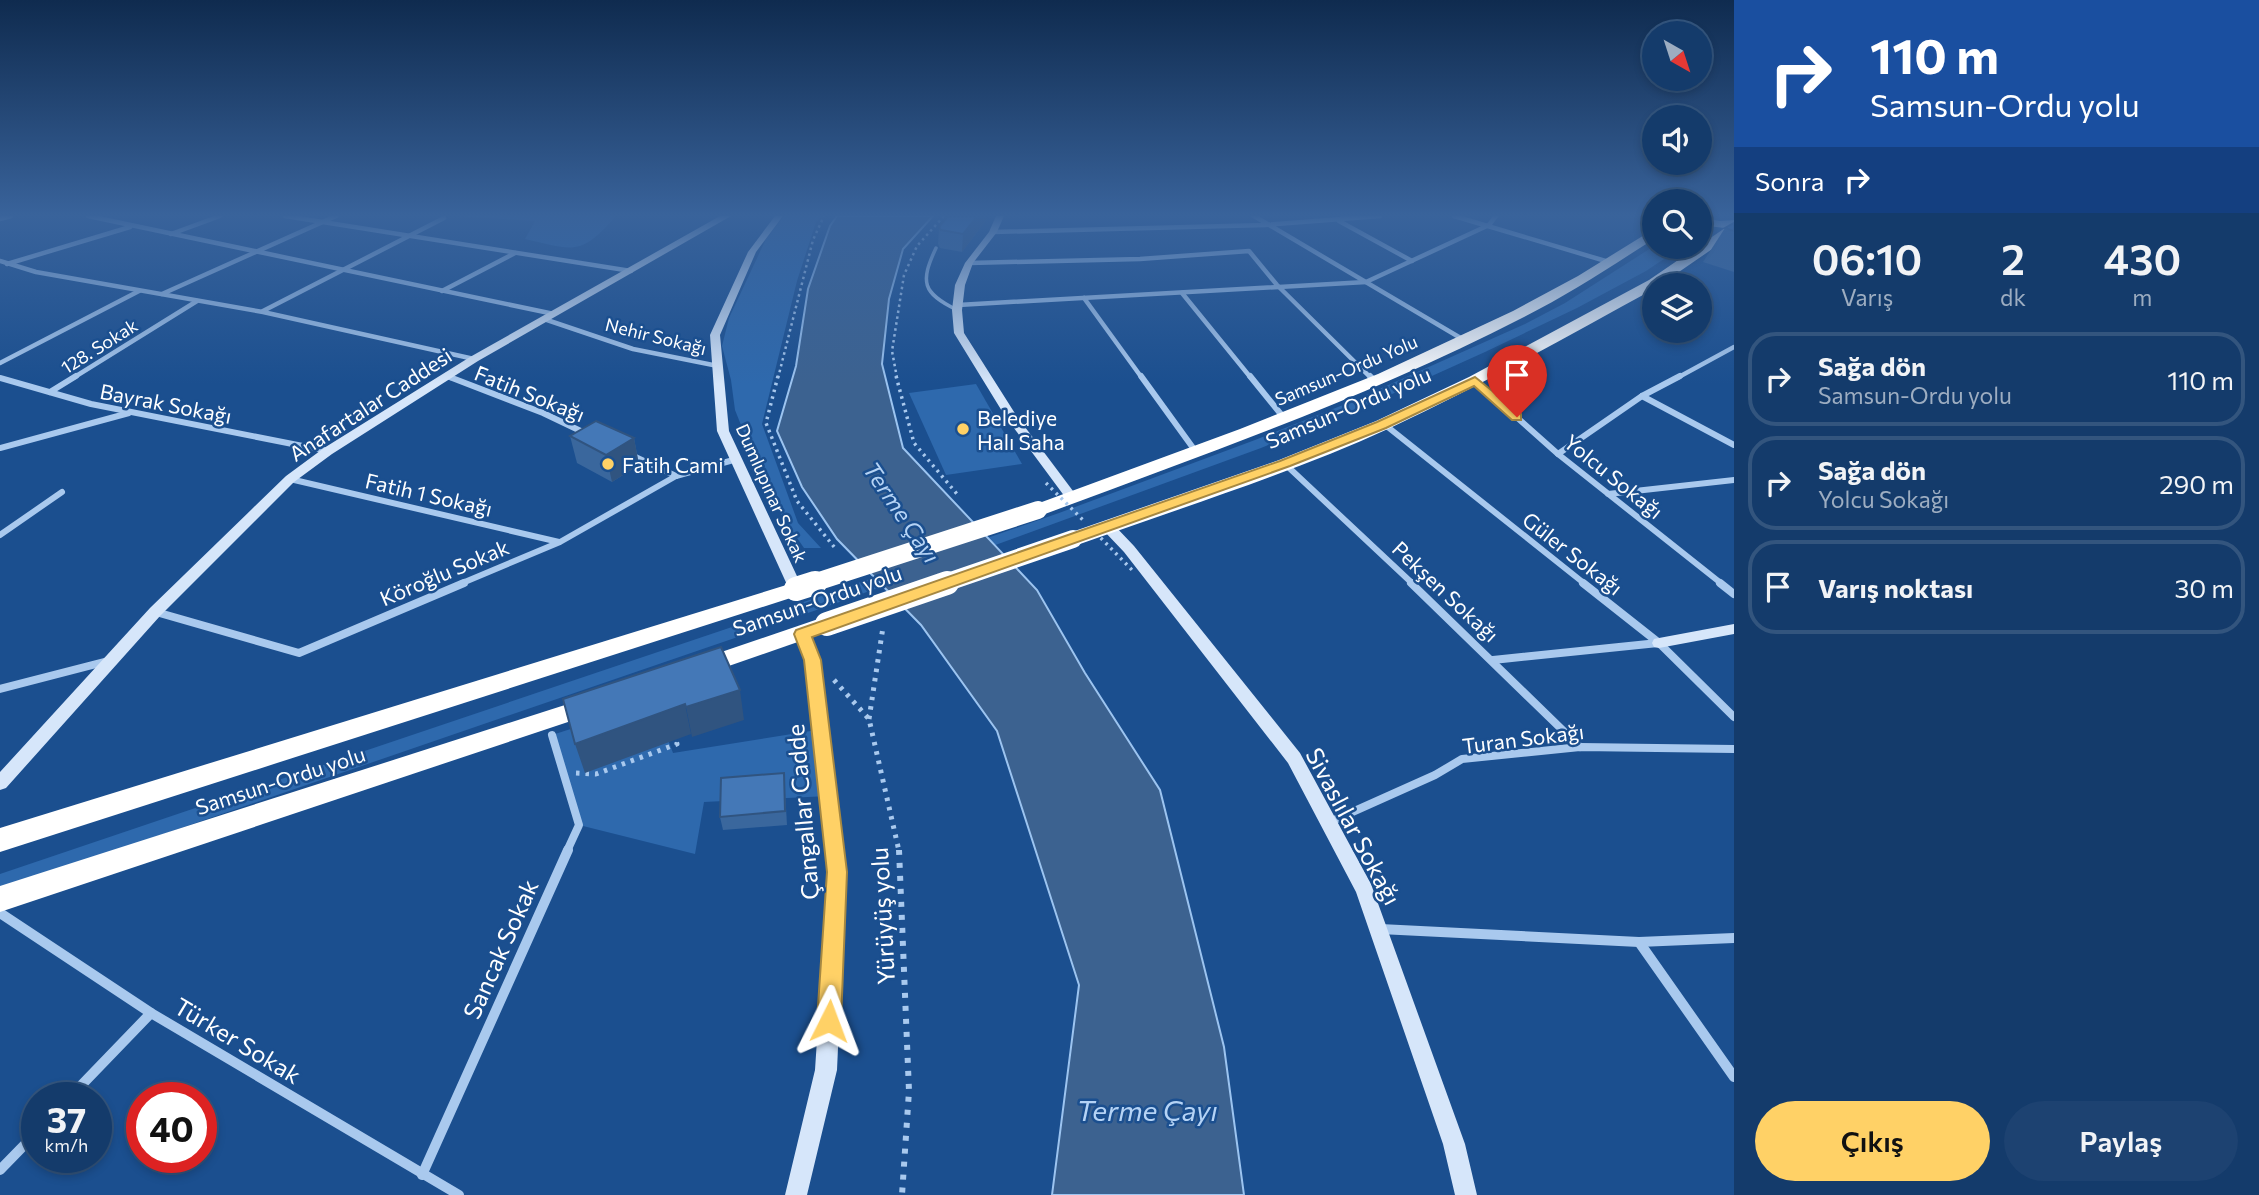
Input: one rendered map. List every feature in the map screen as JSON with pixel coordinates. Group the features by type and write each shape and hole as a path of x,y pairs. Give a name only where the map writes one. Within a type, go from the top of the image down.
{"highway":[{"name":"Samsun-Ordu Yolu","path":"1038,510 1196,452 1375,381 1505,321 1592,272"},
{"name":"Samsun-Ordu yolu","path":"684,674 1109,528 1285,464 1384,424 1475,380 1654,284 1671,272"},
{"name":"Samsun-Ordu yolu","path":"0,839 796,589 1038,510"},
{"name":"Samsun-Ordu yolu","path":"0,899 620,695"}],"street":[{"path":"35,272 263,312 474,359"},
{"path":"162,294 209,272"},
{"path":"263,312 338,272"},
{"name":"Nehir Sokağı","path":"349,272 550,317 633,349 718,366"},
{"path":"442,291 479,272"},
{"name":"Anafartalar Caddesi","path":"0,783 155,612 290,480 328,451 474,359 630,272"},
{"name":"Dumlupınar Sokak","path":"743,272 715,335 723,431 796,589"},
{"path":"965,272 960,285 959,333 974,360 1072,498"},
{"path":"1266,272 1375,381"},
{"path":"1348,272 1464,340"},
{"path":"958,307 1277,285 1366,282 1388,272"},
{"path":"0,363 140,290"},
{"path":"1182,293 1284,418"},
{"path":"1084,298 1196,452"},
{"name":"128. Sokak","path":"50,392 198,301"},
{"path":"1558,454 1642,396 1734,347"},
{"name":"Fatih Sokağı","path":"447,376 543,413 592,436"},
{"name":"Bayrak Sokağı","path":"0,378 130,412 328,451"},
{"name":"Yolcu Sokağı","path":"1475,380 1558,454 1734,594"},
{"path":"1642,396 1734,445"},
{"path":"0,448 130,412"},
{"name":"Güler Sokağı","path":"1384,424 1659,643 1734,716"},
{"path":"616,447 676,476"},
{"name":"Köroğlu Sokak","path":"155,612 299,653 560,542 676,476 737,459"},
{"name":"Pekşen Sokağı","path":"1285,464 1493,660 1580,747"},
{"name":"Fatih 1 Sokağı","path":"290,480 560,542"},
{"path":"1608,494 1734,480"},
{"path":"0,534 62,492"},
{"name":"Sivaslılar Sokağı","path":"1109,528 1129,549 1294,758 1329,822 1364,890 1380,929 1454,1144 1466,1195"},
{"path":"1493,660 1659,643 1734,629"},
{"name":"Çangallar Cadde","path":"796,1195 826,1070 837,872 813,660 802,634"},
{"path":"0,689 109,661"},
{"name":"Sancak Sokak","path":"422,1175 579,825 552,736"},
{"name":"Turan Sokağı","path":"1329,822 1435,775 1462,758 1580,747 1734,749"},
{"name":"Türker Sokak","path":"0,913 151,1013 422,1175 445,1193 459,1195"},
{"path":"1380,929 1639,942 1734,938"},
{"path":"1639,942 1734,1077"},
{"path":"84,1082 151,1013"},
{"path":"0,1170 21,1148"}],"lane":[{"path":"925,272 927,288 934,300 958,307"}],"path":[{"path":"805,272 766,423 797,501 835,548"},
{"path":"905,272 892,351 900,398 914,443 957,494"},
{"path":"869,719 884,623"},
{"name":"Yürüyüş yolu","path":"813,660 848,692 869,719 899,843 909,1091 902,1195"},
{"path":"563,772 596,774 677,744 674,732"}],"shaded area":[{"path":"751,272 800,272 762,424 798,523 821,548 804,548 771,500 735,410 722,346 729,318"},
{"path":"1614,272 1645,272 1485,352 1381,399 1261,448 834,604 0,890 0,874 732,627 1059,513 1348,403 1525,324 1565,303"},
{"name":"Belediye Halı Saha","path":"976,384 1022,464 946,475 909,393"},
{"path":"654,702 673,753 817,730 828,796 704,802 695,854 579,825 552,735"}],"water":[{"name":"Terme Çayı","path":"814,272 897,272 889,299 882,364 903,448 1037,590 1085,673 1160,790 1224,1047 1244,1195 1052,1195 1079,985 997,731 921,625 837,539 802,487 777,431 796,366 808,289"}],"building":[{"path":"596,421 634,438 606,455 570,436"},
{"path":"721,647 740,690 686,707 685,704 575,744 563,699"},
{"path":"784,773 785,811 720,817 721,778"}],"place":[{"name":"Belediye Halı Saha","path":"963,429"},
{"name":"Fatih Cami","path":"608,464"}],"route":[{"path":"829,1021 837,872 813,660 802,634 1285,464 1382,425 1475,380 1517,417"}]}
